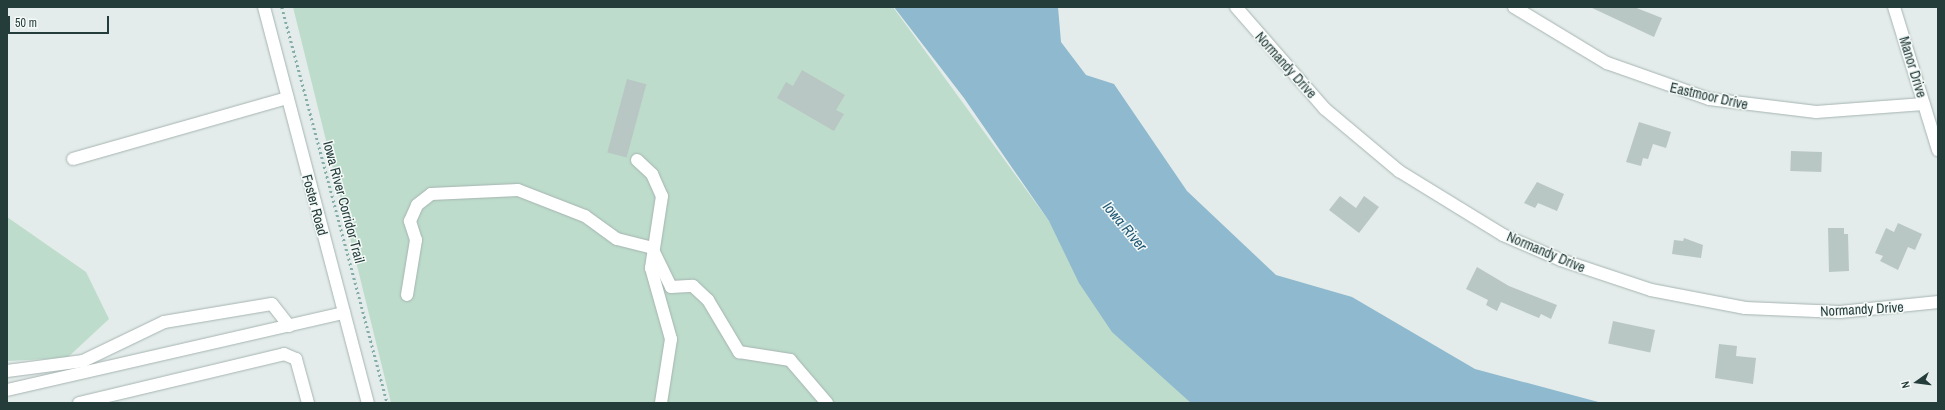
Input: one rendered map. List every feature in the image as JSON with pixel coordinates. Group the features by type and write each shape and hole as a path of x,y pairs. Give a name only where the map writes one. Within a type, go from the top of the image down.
{"street":[{"name":"Foster Road","path":"264,7 286,98 368,403"},
{"name":"Normandy Drive","path":"1236,7 1325,109 1400,172 1503,234 1561,260 1651,290 1745,308 1840,312 1938,302"},
{"name":"Eastmoor Drive","path":"1514,7 1607,63 1709,99 1816,112 1924,104"},
{"name":"Manor Drive","path":"1894,7 1938,150"},
{"path":"73,159 286,98"},
{"path":"637,160 652,174 662,196 659,229 652,248 651,268 671,339 661,403"},
{"path":"407,295 416,240 410,221 416,204 431,194 518,190 584,216 618,239 652,248 671,287 693,286 708,300 739,352 790,360 827,403"},
{"path":"7,371 83,361 164,322 264,305 272,304 289,326"},
{"path":"7,390 344,313"},
{"path":"79,403 107,400 284,354 296,359 308,403"}],"path":[{"name":"Iowa River Corridor Trail","path":"282,7 387,403"}],"green space":[{"path":"293,7 893,7 1049,221 1191,403 391,403"},
{"path":"7,217 86,272 109,319 67,358 7,361"}],"water":[{"name":"Iowa River","path":"894,7 1058,7 1061,42 1086,75 1114,84 1187,191 1276,275 1352,297 1475,369 1602,403 1191,403 1112,332 1079,283 1049,221 964,98"}],"building":[{"path":"1590,7 1634,7 1662,18 1654,37"},
{"path":"802,70 845,95 836,110 844,114 834,131 777,98 786,82 793,86"},
{"path":"627,79 646,84 627,158 607,152"},
{"path":"1639,122 1671,132 1666,148 1653,144 1648,159 1643,158 1641,166 1626,162"},
{"path":"1791,151 1822,152 1821,172 1790,171"},
{"path":"1537,182 1564,194 1557,211 1538,203 1535,208 1524,203"},
{"path":"1340,196 1356,208 1364,196 1379,207 1359,233 1329,210"},
{"path":"1898,223 1922,234 1915,250 1908,247 1898,270 1880,261 1883,256 1875,253 1886,228 1894,232"},
{"path":"1828,228 1844,228 1844,234 1848,234 1849,271 1829,272"},
{"path":"1684,238 1703,245 1701,258 1672,254 1674,240 1683,241"},
{"path":"1477,267 1509,286 1557,305 1551,319 1541,314 1539,318 1501,302 1497,311 1486,305 1488,300 1466,289"},
{"path":"1613,321 1655,330 1650,352 1608,343"},
{"path":"1719,344 1737,346 1736,356 1756,358 1753,384 1715,378"}]}
